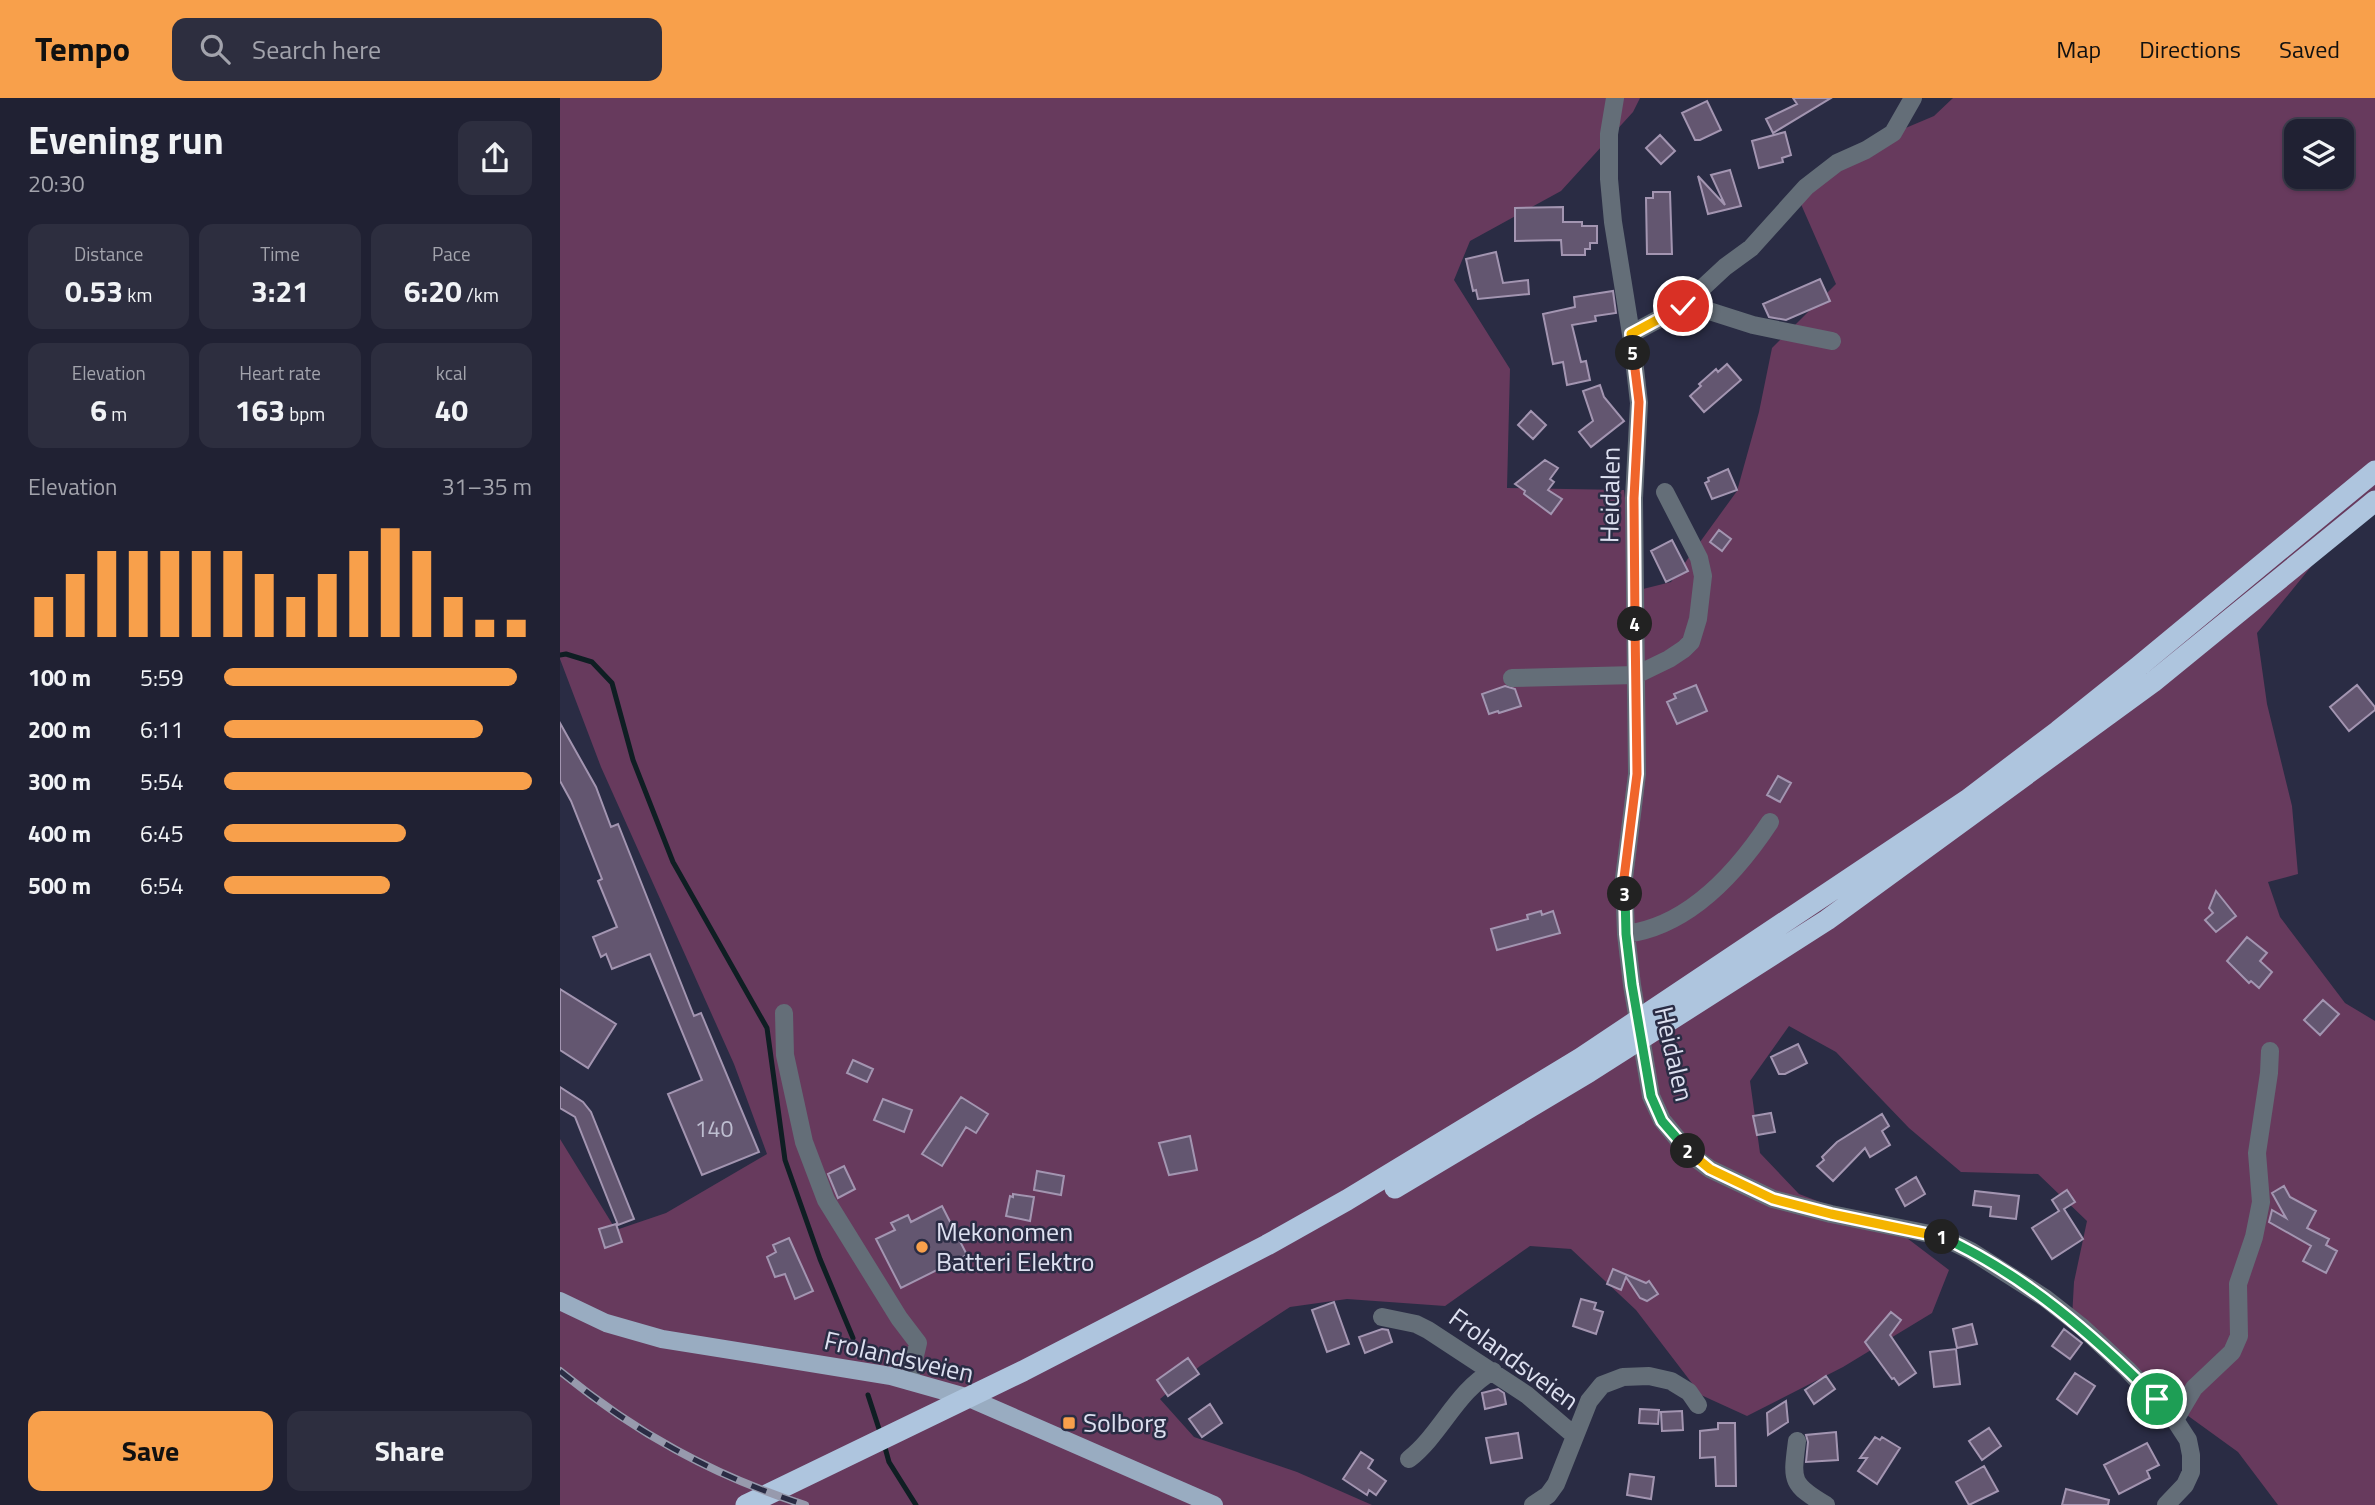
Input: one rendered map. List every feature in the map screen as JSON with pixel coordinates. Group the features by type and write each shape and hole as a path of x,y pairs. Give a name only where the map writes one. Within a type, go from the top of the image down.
{"highway":[{"path":"778,1505 1038,1378 1191,1292 1581,1058 1956,807 2059,731 2375,471"},
{"path":"748,1504 1352,1213 1589,1072 1827,920 2153,682 2375,501"}],"main road":[{"name":"Frolandsveien","path":"560,1301 606,1323 662,1339 909,1381 969,1398 1214,1505"}],"street":[{"name":"Heidalen","path":"1615,98 1608,134 1609,179 1639,402 1634,498 1637,774 1624,878 1626,934 1651,1096 1662,1121 1690,1154 1710,1169 1773,1199 1940,1236 1971,1251 2045,1298 2082,1327 2127,1369 2175,1420 2188,1440 2190,1472 2185,1486 2166,1505"},
{"path":"1631,334 1683,306 1725,267 1751,248 1807,187 1837,163 1866,150 1893,133 1913,98"},
{"path":"1683,306 1706,310 1753,325 1832,341"},
{"path":"1512,678 1636,675 1684,649 1694,635 1703,576 1699,558 1665,492"},
{"path":"1626,934 1661,925 1685,914 1725,879 1753,848 1770,822"},
{"path":"784,1013 786,1055 804,1142 826,1200 899,1318 918,1343 909,1381"},
{"path":"2175,1420 2194,1388 2232,1352 2239,1336 2238,1284 2254,1237 2261,1202 2257,1153 2270,1051"},
{"name":"Frolandsveien","path":"1382,1317 1416,1324 1428,1330 1527,1395 1575,1436 1556,1484 1533,1505"},
{"path":"1409,1459 1421,1450 1476,1383 1493,1371"},
{"path":"1575,1436 1594,1392 1602,1385 1623,1377 1648,1376 1671,1381 1689,1392 1698,1405"},
{"path":"1797,1441 1793,1474 1798,1485 1826,1505"}],"shaded area":[{"path":"560,98 1640,98 1633,112 1561,191 1470,241 1454,280 1510,369 1507,488 1624,490 1635,581 1639,590 1671,582 1737,491 1759,412 1772,348 1836,284 1800,202 1837,157 1934,116 1953,98 2375,98 2375,500 2323,552 2257,633 2267,704 2292,806 2298,874 2268,882 2280,917 2345,1003 2375,1021 2375,1505 2278,1505 2238,1452 2151,1389 2072,1318 2074,1282 2087,1221 2038,1174 1961,1172 1909,1128 1836,1052 1789,1026 1750,1081 1760,1153 1799,1194 1899,1232 1949,1270 1932,1313 1843,1367 1747,1416 1701,1395 1636,1310 1571,1249 1530,1246 1445,1306 1347,1299 1290,1307 1200,1366 1160,1399 1194,1437 1297,1472 1372,1505 560,1505 560,1139 616,1230 666,1213 767,1154 734,1064 601,767 560,659"}],"building":[{"path":"1793,98 1831,98 1773,133 1766,119 1797,104"},
{"path":"1707,101 1721,130 1695,140 1682,113"},
{"path":"1785,132 1791,155 1782,158 1783,162 1759,168 1752,141"},
{"path":"1660,135 1675,151 1661,164 1646,148"},
{"path":"1730,170 1741,206 1708,214 1698,176 1725,205 1711,175"},
{"path":"1653,192 1670,192 1672,254 1647,254 1646,198 1653,198"},
{"path":"1563,207 1563,222 1582,222 1582,226 1597,226 1597,243 1590,243 1590,249 1585,249 1585,255 1562,255 1561,240 1515,241 1515,208"},
{"path":"1496,252 1503,283 1528,280 1529,294 1478,299 1476,290 1473,291 1466,259"},
{"path":"1820,279 1830,301 1786,320 1769,317 1763,304"},
{"path":"1613,291 1616,313 1595,316 1596,321 1572,325 1581,362 1586,361 1590,380 1567,385 1563,362 1553,364 1543,314 1575,307 1574,297"},
{"path":"1727,364 1741,380 1704,412 1690,396 1716,369 1718,372"},
{"path":"1600,385 1604,397 1624,421 1591,447 1579,432 1593,421 1583,391"},
{"path":"1531,411 1546,425 1533,439 1518,425"},
{"path":"1545,460 1558,468 1550,479 1554,482 1548,490 1562,499 1551,514 1515,484"},
{"path":"1728,469 1737,490 1712,499 1705,483 1709,481 1708,478"},
{"path":"1719,530 1731,539 1722,551 1710,542"},
{"path":"1672,540 1688,571 1666,582 1651,551"},
{"path":"1696,685 1707,711 1677,724 1667,702 1676,698 1674,694"},
{"path":"2357,685 2375,710 2349,731 2330,707"},
{"path":"1505,686 1515,689 1521,706 1489,714 1482,694"},
{"path":"560,723 596,787 611,827 618,824 694,1016 701,1013 759,1152 702,1175 668,1094 702,1080 650,954 612,969 606,954 601,957 593,937 617,927 598,881 602,879 571,801 560,781"},
{"path":"1778,776 1791,783 1780,802 1767,795"},
{"path":"2216,891 2236,916 2216,932 2205,920 2213,913 2209,908"},
{"path":"1541,911 1542,915 1553,911 1560,933 1497,950 1491,929 1528,919 1527,915"},
{"path":"2247,937 2267,953 2260,961 2272,972 2259,988 2251,981 2249,983 2227,961"},
{"path":"560,989 616,1024 588,1068 560,1050"},
{"path":"2323,1000 2339,1014 2320,1035 2304,1020"},
{"path":"1798,1044 1807,1063 1785,1074 1779,1074 1771,1057"},
{"path":"853,1060 873,1069 867,1082 847,1073"},
{"path":"560,1087 583,1102 591,1112 634,1219 618,1225 575,1117 560,1108"},
{"path":"961,1097 988,1114 976,1133 966,1127 942,1166 922,1154"},
{"path":"883,1099 912,1110 904,1132 874,1120"},
{"path":"1771,1113 1775,1132 1757,1135 1753,1116"},
{"path":"1882,1114 1889,1126 1882,1131 1890,1145 1870,1157 1865,1148 1833,1181 1817,1166 1837,1142"},
{"path":"1190,1136 1197,1170 1169,1175 1159,1143"},
{"path":"844,1166 855,1189 838,1198 828,1174"},
{"path":"1037,1171 1064,1176 1061,1195 1034,1190"},
{"path":"1916,1177 1925,1194 1905,1206 1896,1189"},
{"path":"2284,1186 2290,1197 2316,1211 2307,1228 2329,1239 2326,1245 2337,1251 2326,1273 2303,1261 2311,1246 2269,1222 2272,1210 2286,1218 2272,1193"},
{"path":"2067,1190 2075,1202 2064,1209 2083,1239 2052,1259 2032,1228 2059,1211 2052,1200"},
{"path":"1975,1191 2019,1196 2016,1219 1990,1216 1991,1207 1973,1205"},
{"path":"1013,1194 1034,1197 1030,1221 1006,1216 1010,1196 1013,1197"},
{"path":"942,1206 967,1255 901,1288 876,1239 895,1230 891,1223 908,1215 911,1222"},
{"path":"616,1224 622,1242 605,1248 599,1229"},
{"path":"789,1238 813,1291 795,1299 785,1274 775,1277 767,1257 776,1252 773,1245"},
{"path":"1613,1269 1646,1283 1649,1281 1658,1294 1647,1301 1640,1298 1626,1277 1621,1290 1607,1284"},
{"path":"1581,1299 1596,1303 1594,1309 1603,1312 1596,1334 1573,1326"},
{"path":"1334,1302 1349,1344 1327,1352 1312,1310"},
{"path":"1891,1312 1901,1320 1890,1335 1916,1373 1899,1385 1865,1342"},
{"path":"1972,1324 1977,1344 1957,1348 1953,1329"},
{"path":"1382,1329 1388,1330 1392,1342 1365,1353 1359,1337"},
{"path":"2064,1329 2082,1343 2070,1359 2052,1346"},
{"path":"1956,1349 1960,1384 1934,1387 1930,1352"},
{"path":"1188,1358 1199,1374 1168,1396 1157,1380"},
{"path":"2075,1373 2095,1386 2077,1414 2057,1399"},
{"path":"1826,1376 1835,1389 1814,1404 1805,1390"},
{"path":"1498,1389 1504,1393 1506,1404 1485,1409 1482,1393"},
{"path":"1786,1401 1788,1422 1768,1435 1767,1413"},
{"path":"1210,1404 1222,1423 1202,1437 1189,1419"},
{"path":"1640,1409 1659,1410 1658,1424 1639,1423"},
{"path":"1682,1411 1683,1430 1662,1431 1661,1412"},
{"path":"1718,1423 1735,1423 1736,1486 1716,1486 1715,1457 1700,1458 1700,1431 1718,1429"},
{"path":"1989,1428 2001,1446 1982,1460 1969,1441"},
{"path":"1836,1432 1838,1460 1806,1462 1806,1435"},
{"path":"1518,1433 1522,1458 1491,1463 1486,1438"},
{"path":"1875,1437 1880,1440 1882,1437 1900,1448 1877,1484 1858,1471 1867,1458 1860,1458"},
{"path":"2147,1443 2159,1465 2147,1471 2150,1478 2119,1494 2104,1465"},
{"path":"1361,1452 1373,1460 1368,1468 1386,1481 1376,1495 1369,1490 1367,1495 1343,1479"},
{"path":"1984,1466 1998,1491 1969,1505 1956,1482"},
{"path":"1630,1474 1654,1477 1651,1499 1627,1495"},
{"path":"2066,1489 2109,1500 2108,1505 2062,1505"}],"waterway":[{"path":"560,655 566,654 592,662 612,683 633,760 673,862 767,1028 785,1160 820,1259 853,1338"},
{"path":"868,1395 881,1435"},
{"path":"884,1444 889,1462 916,1505"}],"railway":[{"path":"560,1371 617,1414 676,1450 738,1480 805,1505"}],"place":[{"name":"Mekonomen Batteri Elektro","path":"922,1247"},
{"name":"Solborg","path":"1069,1423"}],"route":[{"path":"1683,306 1631,334 1639,402 1634,498 1637,774 1624,878 1626,934 1632,985 1651,1096 1662,1121 1690,1154 1710,1169 1773,1199 1940,1236 1971,1251 2045,1298 2082,1327 2157,1399"}]}
